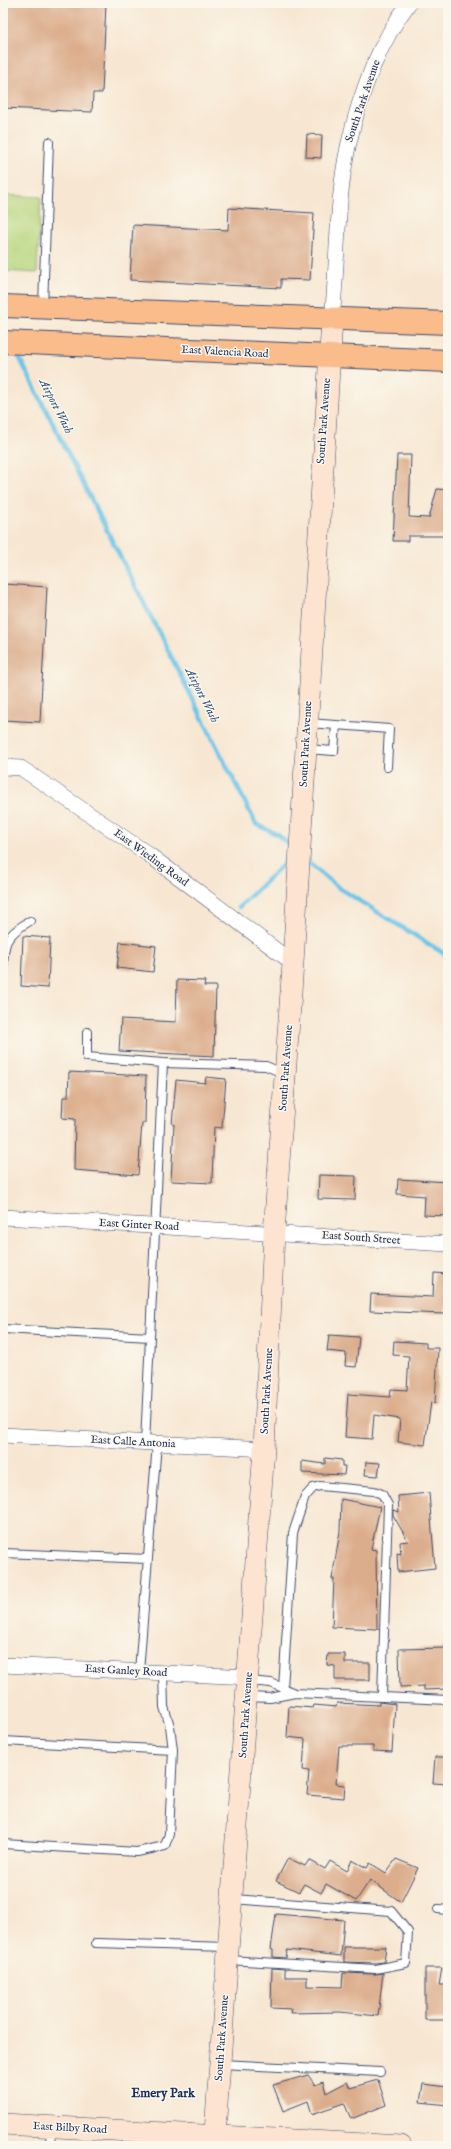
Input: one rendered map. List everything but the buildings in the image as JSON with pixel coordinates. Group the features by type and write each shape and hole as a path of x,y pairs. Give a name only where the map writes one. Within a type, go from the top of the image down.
{"main road":[{"path":"3,306 448,323"},
{"name":"South Park Avenue","path":"214,2141 264,1449 274,1233 296,919 328,356 332,319"},
{"name":"East Valencia Road","path":"3,342 448,361"},
{"name":"East Bilby Road","path":"3,2124 50,2137 157,2136 214,2141 390,2146"}],"street":[{"name":"South Park Avenue","path":"332,319 340,218 348,148 369,78 386,39 409,3"},
{"name":"East Wieding Road","path":"3,766 21,768 148,854 293,963"},
{"name":"East Ginter Road","path":"3,1217 274,1233"},
{"name":"East South Street","path":"274,1233 448,1244"},
{"name":"East Calle Antonia","path":"3,1435 264,1449"},
{"name":"East Ganley Road","path":"3,1665 164,1673 248,1685"}],"lane":[{"path":"38,307 49,142"},
{"path":"307,723 389,730 388,767"},
{"path":"306,749 334,752 336,725"},
{"path":"3,980 4,941 14,930 30,921"},
{"path":"87,1032 86,1057 164,1063 266,1066 285,1074"},
{"path":"139,1672 148,1559 151,1443 150,1337 164,1063"},
{"path":"3,1329 150,1337"},
{"path":"283,1688 293,1533 305,1497 313,1488 320,1486 374,1491 382,1494 388,1505 382,1697"},
{"path":"3,1553 148,1559"},
{"path":"3,1844 136,1852 165,1846 169,1834 173,1750 170,1726 164,1707 164,1673"},
{"path":"248,1685 271,1683 295,1693"},
{"path":"248,1685 270,1698 295,1693 448,1700"},
{"path":"3,1741 173,1750"},
{"path":"96,1943 228,1954 375,1970 406,1963 408,1932 392,1911 232,1899"},
{"path":"438,1909 448,1910"},
{"path":"220,2064 380,2072"}],"green space":[{"path":"3,195 41,197 37,273 3,271"}],"waterway":[{"path":"3,326 8,335"},
{"name":"Airport Wash","path":"15,349 256,824 278,835 294,849"},
{"path":"239,907 292,856"},
{"name":"Airport Wash","path":"305,860 339,888 448,956"}],"district":[{"name":"Emery Park","path":"163,2093"}]}
